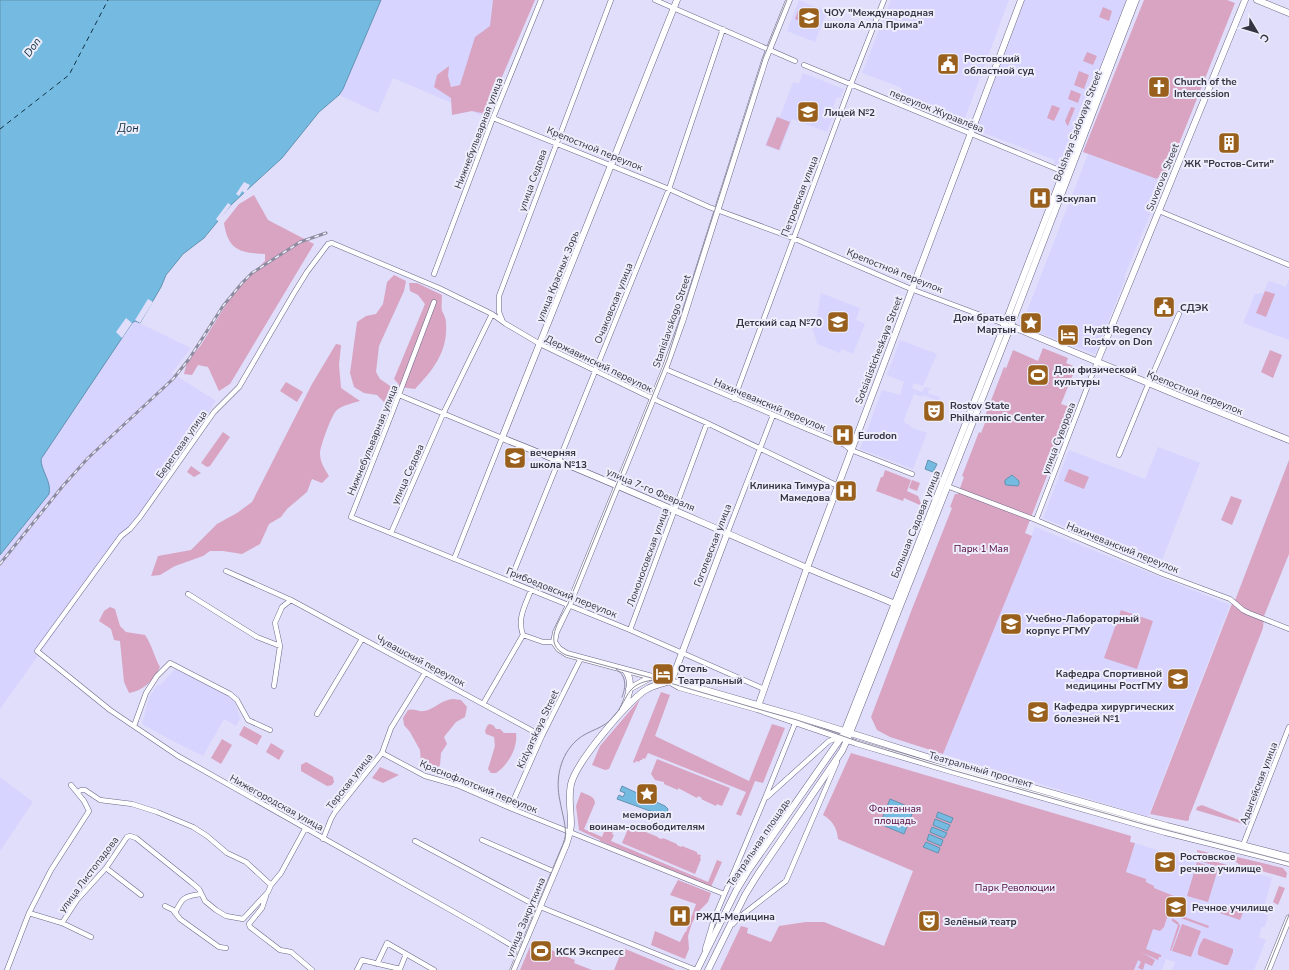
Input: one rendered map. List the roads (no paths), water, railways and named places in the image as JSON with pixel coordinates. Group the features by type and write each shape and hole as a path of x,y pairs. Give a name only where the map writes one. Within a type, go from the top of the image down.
{"main road":[{"name":"улица Красных Зорь","path":"502,438 677,0"},
{"name":"Stanislavskogo Street","path":"554,642 556,632 569,605 665,369 682,322 769,50 789,0"},
{"name":"Sotsialisticheskaya Street","path":"758,707 807,568 1021,0"},
{"name":"Bolshaya Sadovaya Street","path":"1008,325 1064,172 1130,0"},
{"name":"Bolshaya Sadovaya Street","path":"1008,325 1136,0"},
{"name":"Suvorova Street","path":"1097,362 1245,0"},
{"path":"1257,0 1289,13"},
{"name":"Крепостной переулок","path":"1008,325 1148,384 1289,440"},
{"name":"Большая Садовая улица","path":"846,736 947,486 1008,325"},
{"name":"Большая Садовая улица","path":"846,736 895,604 1008,325"},
{"name":"улица 7-го Февраля","path":"502,438 674,509 727,534 895,604"},
{"name":"Гоголевская улица","path":"671,682 727,534"},
{"name":"Театральный проспект","path":"554,642 563,652 581,658 671,682 679,687 758,707 951,771 1165,832 1289,863"},
{"name":"улица Закруткина","path":"620,715 628,698 629,678 625,670"},
{"path":"629,689 651,677"},
{"name":"улица Закруткина","path":"513,970 555,872 570,832 571,823 569,802 575,774 586,755 634,700 645,690 659,684 671,682"},
{"name":"Театральный проспект","path":"758,707 796,721 846,736 1144,820 1289,857"},
{"name":"Театральная площадь","path":"728,930 745,895 758,874 842,751 846,736"},
{"name":"Театральная площадь","path":"702,958 736,891 748,871 846,736"},
{"path":"1268,970 1289,918"},
{"path":"708,970 728,930"},
{"path":"696,970 702,958"}],"street":[{"name":"Нижнебульварная улица","path":"434,274 541,0"},
{"name":"улица Седова","path":"503,322 499,312 499,296 611,0"},
{"path":"656,0 795,61"},
{"name":"Петровская улица","path":"734,399 793,238 884,0"},
{"name":"Очаковская улица","path":"510,581 669,189 723,29"},
{"name":"переулок Журавлёва","path":"804,65 1064,172"},
{"name":"Крепостной переулок","path":"494,118 612,165 718,210 793,238 911,289 1008,325"},
{"path":"1159,211 1289,264"},
{"name":"Державинский переулок","path":"332,243 439,288 492,314 540,344 595,372 707,423 838,486"},
{"name":"Береговая улица","path":"37,651 121,536 140,518 214,412 239,387 307,272 328,244 332,243"},
{"name":"Нижнебульварная улица","path":"350,517 399,395 434,302"},
{"name":"улица Седова","path":"391,533 443,414 492,314"},
{"path":"1119,455 1179,314"},
{"name":"улица Суворова","path":"1036,520 1097,362"},
{"name":"Нахичеванский переулок","path":"665,369 845,445 851,450 912,474"},
{"name":"улица 7-го Февраля","path":"399,395 502,438"},
{"name":"Гоголевская улица","path":"727,534 773,415"},
{"name":"Ломоносовская улица","path":"630,630 707,423"},
{"name":"улица Красных Зорь","path":"454,559 502,438"},
{"name":"Нахичеванский переулок","path":"947,486 1036,520 1149,568 1230,599 1243,610 1289,629"},
{"name":"Грибоедовский переулок","path":"350,517 630,630 764,689"},
{"name":"Чувашский переулок","path":"226,571 292,600 542,736"},
{"path":"523,635 520,627 520,619 531,590"},
{"path":"188,594 257,637 280,646"},
{"path":"274,686 280,646 275,623 282,607 292,600"},
{"path":"523,635 543,642 554,642"},
{"path":"483,704 523,635"},
{"path":"317,714 362,639"},
{"name":"Нижегородская улица","path":"37,651 110,710 178,756 521,951"},
{"name":"Kizlyarskaya Street","path":"510,808 542,736 581,658"},
{"path":"134,726 146,693 157,676 170,663 230,694 237,700 248,720 270,730"},
{"name":"Терская улица","path":"323,839 335,812 382,753 391,728 425,673"},
{"name":"Театральная площадь","path":"702,958 714,919 796,721"},
{"name":"Адыгейская улица","path":"1243,845 1289,727"},
{"name":"Театральная площадь","path":"765,798 829,741 846,736"},
{"name":"Театральная площадь","path":"728,930 737,919 786,881 842,751"},
{"name":"Краснофлотский переулок","path":"382,753 425,776 457,785 510,808 724,894"},
{"path":"8,970 30,913 51,870 89,810 88,806 78,792 71,785"},
{"path":"78,792 85,790 100,800 132,804 157,812 199,830 227,853 246,862 271,885"},
{"path":"305,829 281,873 271,885 262,908 249,924 250,927 280,950 291,952 312,970"},
{"name":"улица Листопадова","path":"62,922 77,900 106,868 127,837 130,836 136,838 192,883 201,894"},
{"name":"улица Закруткина","path":"482,840 555,872"},
{"path":"415,841 533,904 696,970"},
{"path":"106,868 141,895"},
{"path":"175,913 179,904 188,896 201,894 205,901 226,916 243,919 268,892"},
{"path":"165,906 175,913 180,919 219,947 226,948"},
{"path":"30,913 62,922 91,937"},
{"path":"377,964 387,943 434,970"},
{"path":"358,970 362,960 400,969 406,954"}],"water":[{"name":"Дон","path":"0,0 381,0 343,89 339,95 319,112 282,158 231,205 204,238 183,254 166,275 161,287 140,323 135,321 132,323 41,459 49,485 49,494 0,555"},
{"path":"928,460 937,464 933,472 925,469"},
{"path":"1012,475 1019,481 1018,486 1005,484 1005,480"},
{"path":"622,786 665,806 668,809 667,813 665,815 661,815 617,799 619,795 623,797 625,793 620,791"},
{"path":"890,799 914,809 904,834 880,824"},
{"path":"938,812 953,818 951,823 936,817"},
{"path":"935,819 950,825 947,831 933,825"},
{"path":"932,827 947,833 944,838 930,832"},
{"path":"929,834 943,840 941,846 927,840"},
{"path":"926,842 940,848 938,853 923,847"}],"tram line":[{"path":"787,0 763,59 667,360 568,604 557,625 554,639 555,645 566,655 670,683 797,720 857,741 952,770 1143,824 1289,862"},
{"path":"616,669 620,672 625,682 622,697"},
{"path":"511,970 565,840 565,825 558,784 560,768 566,753 581,737 601,727 609,721 618,711 632,689 637,685 653,680"},
{"path":"1267,970 1289,915"}],"railway":[{"path":"0,564 62,487 88,458 173,379 189,359 223,306 242,283 252,273 300,242 326,233"}],"place":[{"name":"ЧОУ \"Международная школа Алла Прима\"","path":"809,18"},
{"name":"Ростовский областной суд","path":"948,64"},
{"name":"Church of the Intercession","path":"1159,87"},
{"name":"Лицей №2","path":"808,112"},
{"name":"ЖК \"Ростов-Сити\"","path":"1229,143"},
{"name":"Эскулап","path":"1040,198"},
{"name":"СДЭК","path":"1164,307"},
{"name":"Детский сад №70","path":"838,322"},
{"name":"Дом братьев Мартын","path":"1031,323"},
{"name":"Hyatt Regency Rostov on Don","path":"1068,335"},
{"name":"Дом физической культуры","path":"1038,375"},
{"name":"Rostov State Philharmonic Center","path":"934,411"},
{"name":"Eurodon","path":"843,435"},
{"name":"вечерняя школа №13","path":"515,458"},
{"name":"Клиника Тимура Мамедова","path":"846,491"},
{"name":"Учебно-Лабораторный корпус РГМУ","path":"1011,624"},
{"name":"Отель Театральный","path":"663,674"},
{"name":"Кафедра Спортивной медицины РостГМУ","path":"1178,679"},
{"name":"Кафедра хирургических болезней №1","path":"1038,712"},
{"name":"мемориал воинам-освободителям","path":"647,794"},
{"name":"Ростовское речное училище","path":"1165,862"},
{"name":"Речное училище","path":"1176,907"},
{"name":"РЖД-Медицина","path":"680,916"},
{"name":"Зелёный театр","path":"929,921"},
{"name":"КСК Экспресс","path":"541,951"}],"water label":[{"name":"Don","path":"32,47"}],"park label":[{"name":"Парк 1 Мая","path":"981,548"},
{"name":"Фонтанная площадь","path":"895,814"},
{"name":"Парк Революции","path":"1015,887"}]}
